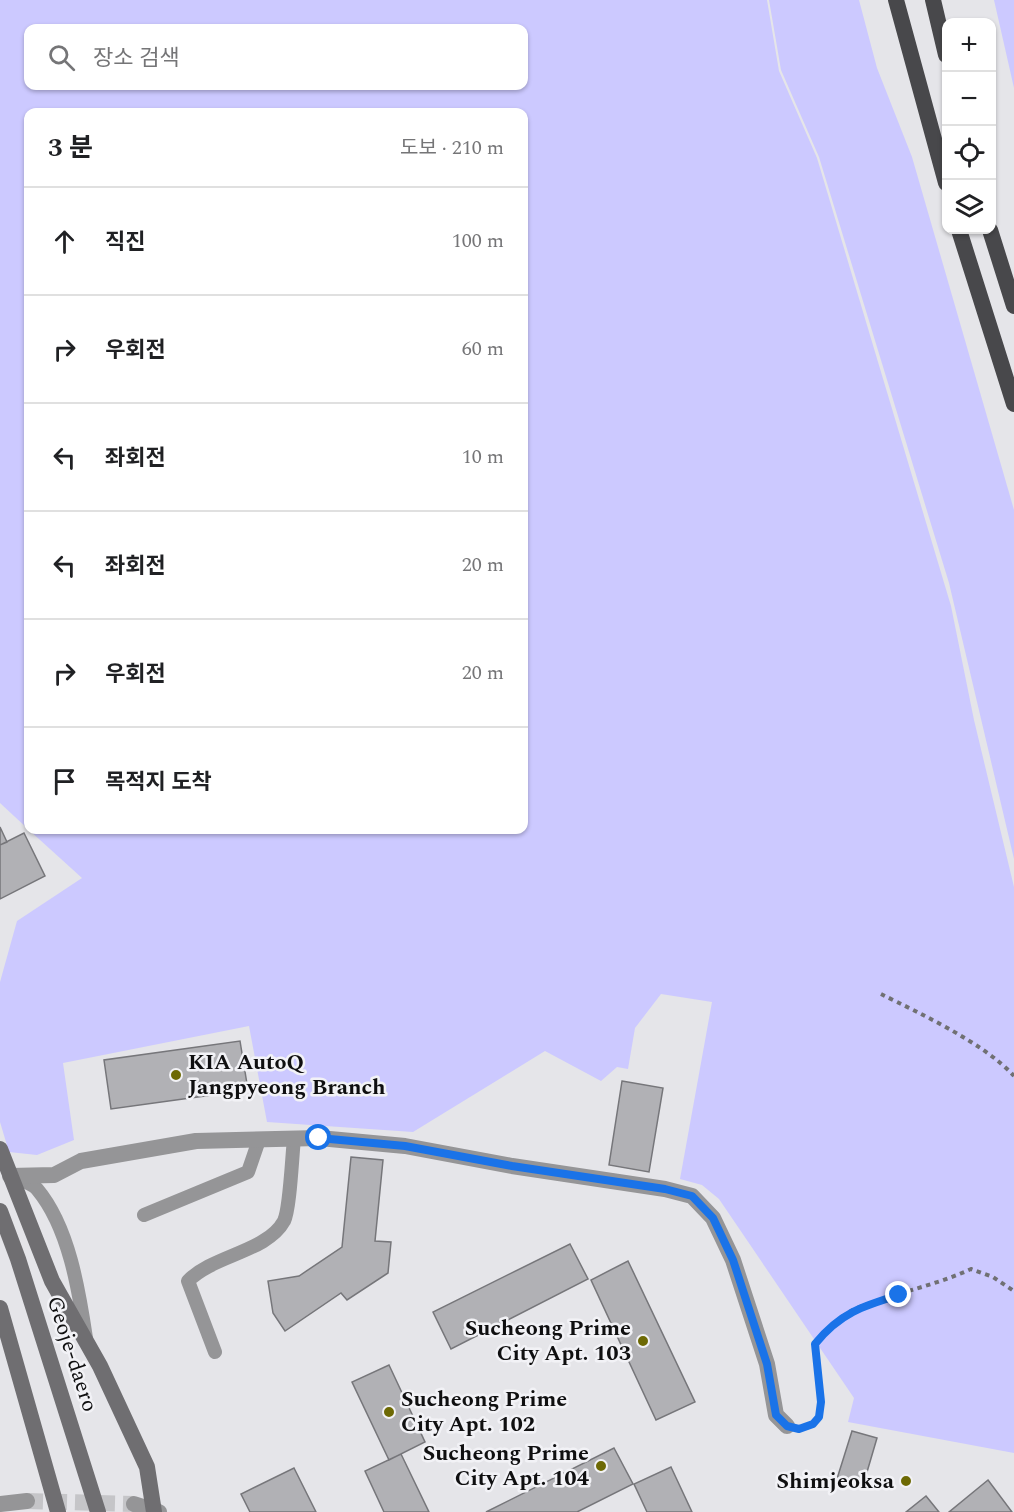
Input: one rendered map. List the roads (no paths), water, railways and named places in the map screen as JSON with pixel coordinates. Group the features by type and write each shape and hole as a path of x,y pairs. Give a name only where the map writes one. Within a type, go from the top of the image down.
{"highway":[{"path":"896,0 945,180"},
{"path":"933,0 942,38"},
{"path":"960,234 1014,404"},
{"path":"991,234 1014,306"}],"main road":[{"path":"0,1149 52,1281 100,1366 147,1467 156,1512"},
{"name":"Geoje-daero","path":"0,1210 18,1259 98,1512"},
{"path":"0,1308 58,1512"}],"street":[{"path":"10,1176 54,1175 81,1161 196,1141 319,1138 405,1146 512,1166 665,1189 692,1196 713,1218 733,1260 767,1364 776,1415 787,1426"},
{"path":"0,1504 27,1501"},
{"path":"134,1504 156,1512"}],"lane":[{"path":"214,1352 188,1281 199,1270 271,1237 285,1220 294,1139"},
{"path":"144,1215 248,1172 260,1140"},
{"path":"10,1176 36,1187 59,1229 72,1261 87,1344"}],"tunnel":[{"path":"27,1501 134,1504"}],"place":[{"name":"KIA AutoQ Jangpyeong Branch","path":"176,1075"},
{"name":"Sucheong Prime City Apt. 103","path":"643,1341"},
{"name":"Sucheong Prime City Apt. 102","path":"389,1412"},
{"name":"Sucheong Prime City Apt. 104","path":"601,1466"},
{"name":"Shimjeoksa","path":"906,1481"}]}
